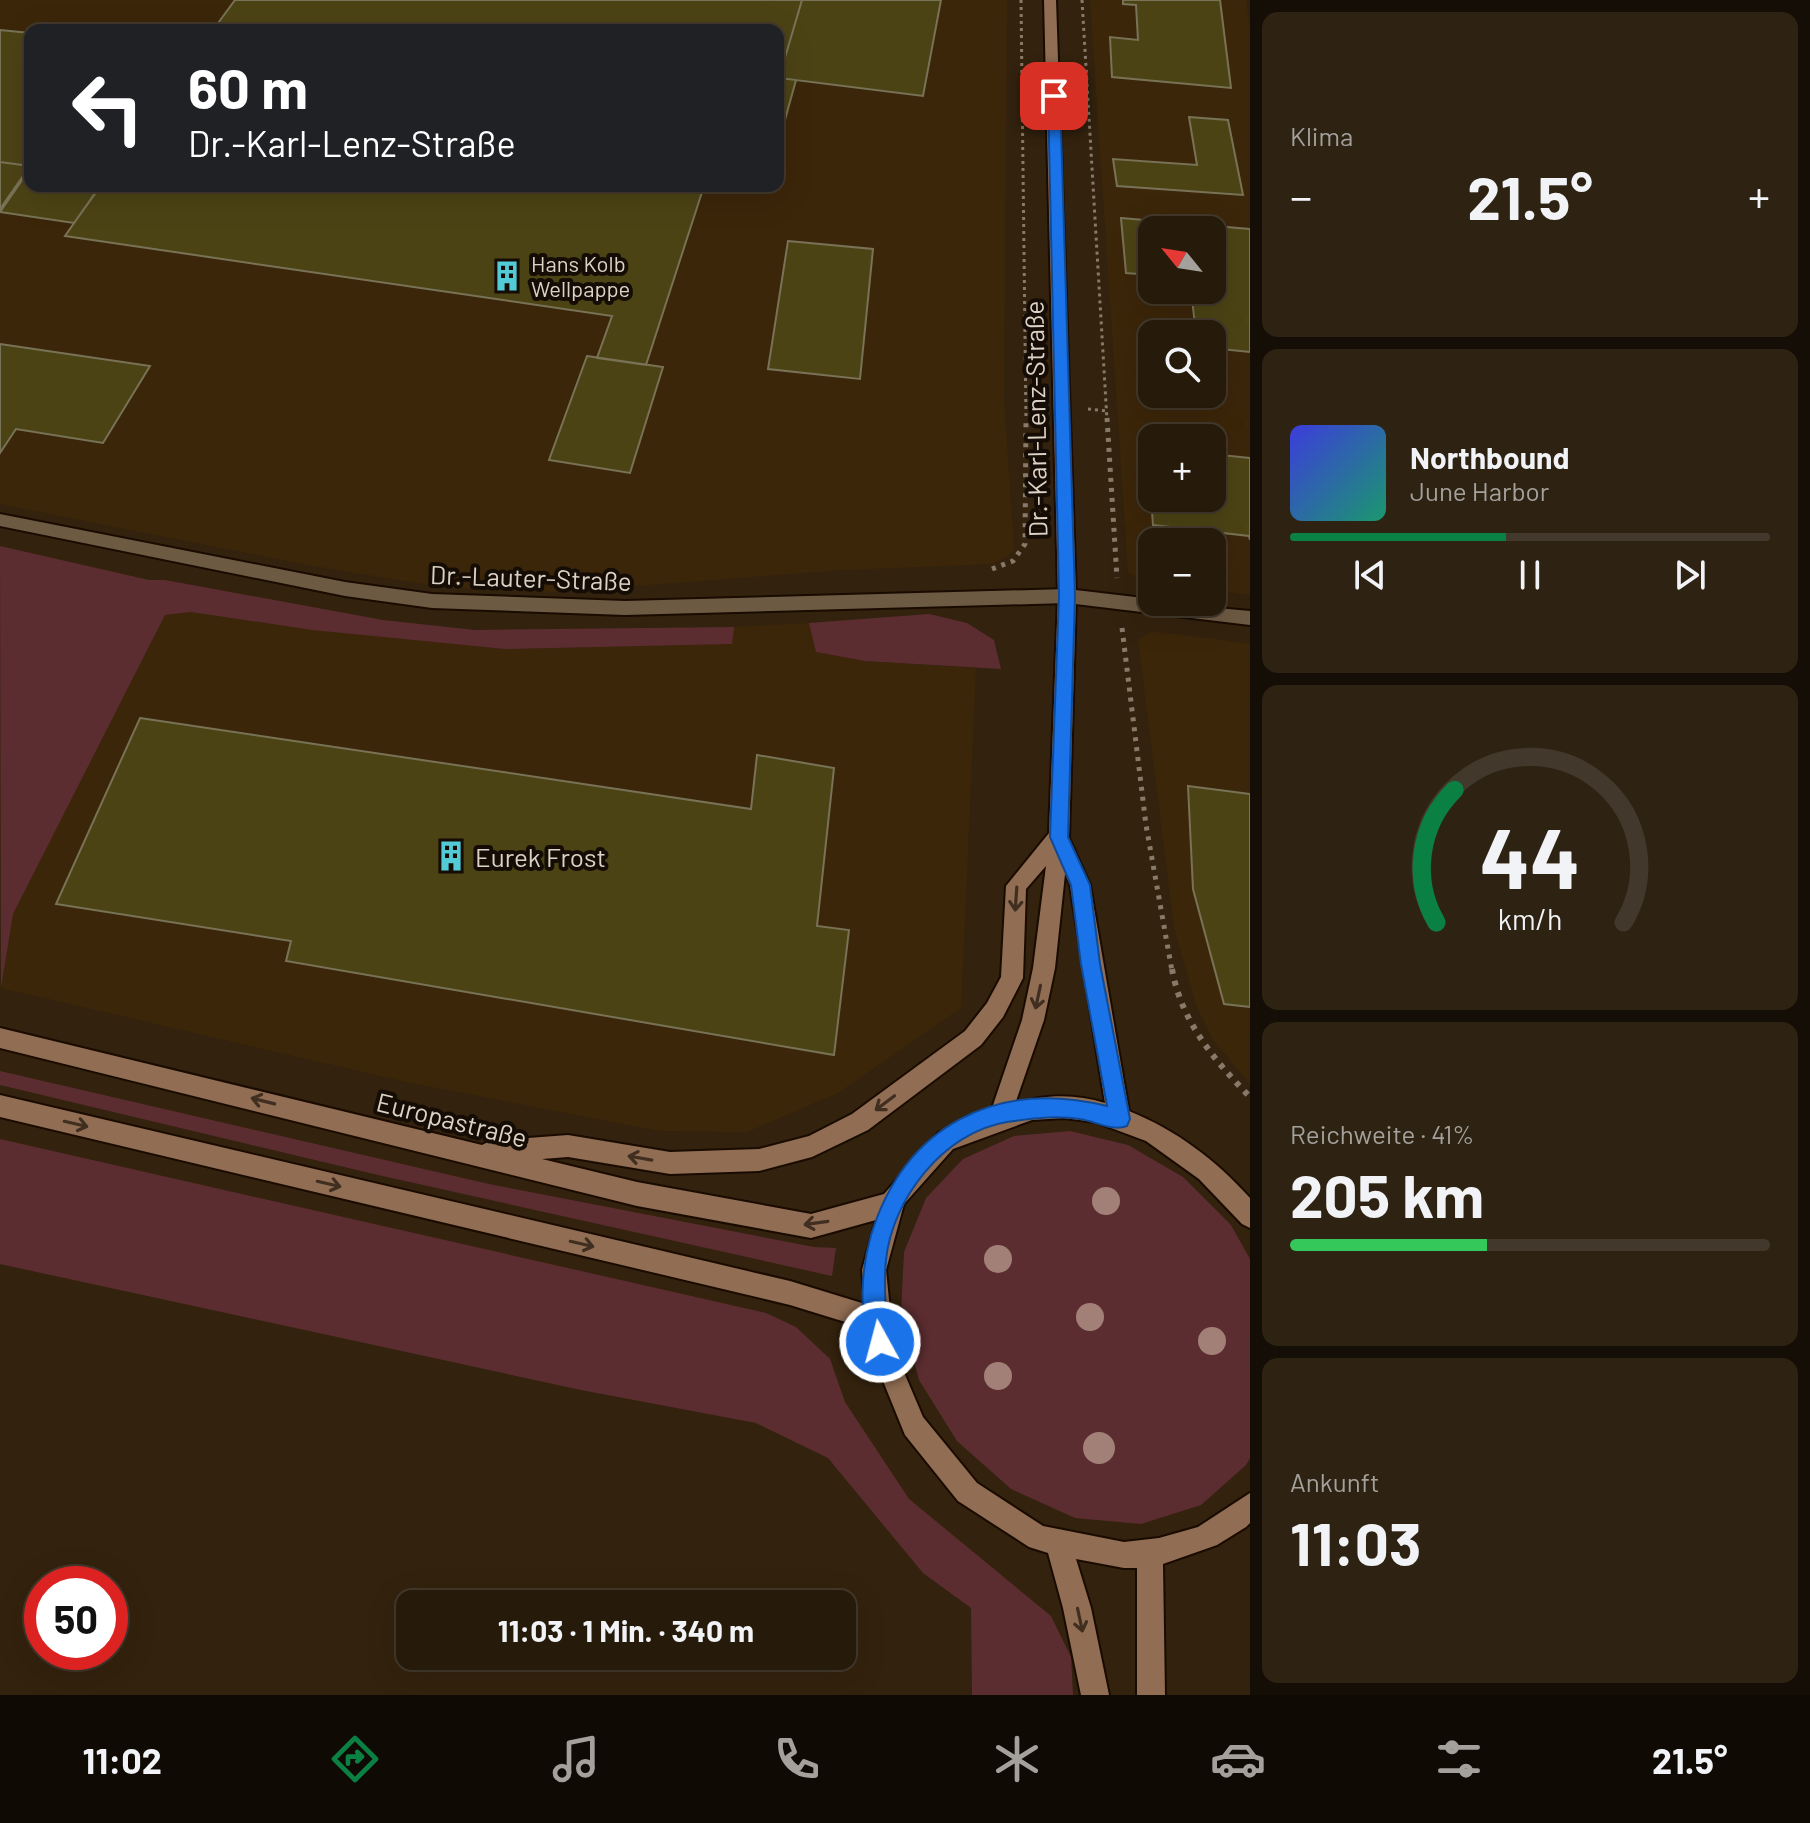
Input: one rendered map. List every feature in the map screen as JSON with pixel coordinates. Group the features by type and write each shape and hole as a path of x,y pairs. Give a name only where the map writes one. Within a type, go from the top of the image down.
{"main road":[{"name":"Dr.-Karl-Lenz-Straße","path":"1001,1113 1033,1020 1044,968 1059,837 1067,596 1050,0"},
{"name":"Dr.-Karl-Lenz-Straße","path":"1059,837 1080,885 1119,1119"},
{"path":"474,1154 568,1146 670,1163 759,1160 812,1146 860,1122 973,1038 995,1010 1012,978 1016,886 1059,837"},
{"name":"Europastraße","path":"0,1038 637,1194 811,1226 891,1204"},
{"path":"0,1106 790,1293 875,1319"},
{"path":"1250,1216 1231,1192 1198,1161 1160,1136 1119,1119 1066,1108 1039,1107 1001,1113 967,1126 937,1146 911,1172 891,1204 875,1258 875,1319 884,1366 899,1401 933,1456 969,1494 1012,1524 1059,1545 1105,1555 1150,1555 1196,1543 1236,1520 1250,1506"},
{"path":"1059,1545 1077,1608 1095,1695"},
{"path":"1150,1555 1151,1695"}],"street":[{"name":"Dr.-Lauter-Straße","path":"0,520 345,589 432,601 625,608 1067,596 1250,618"}],"path":[{"path":"991,598 991,570 1013,561 1025,544 1021,0"},
{"path":"1082,0 1118,601 1146,825 1175,987 1193,1028 1214,1060 1250,1097"}],"shaded area":[{"path":"0,0 1007,0 1004,399 1014,549 1006,557 992,564 842,570 558,592 441,587 308,565 0,504"},
{"path":"1090,0 1246,0 1250,30 1250,595 1226,592 1226,528 1138,528 1138,579 1128,572"},
{"path":"0,546 149,580 165,580 383,620 475,630 734,627 732,644 505,649 312,630 191,612 165,615 13,914 1,988"},
{"path":"191,612 312,630 505,649 731,644 734,627 809,623 817,652 865,661 976,668 961,1008 838,1093 747,1132 660,1131 406,1082 1,988 13,914 165,615"},
{"path":"929,614 967,623 994,640 1001,669 865,661 816,652 809,623"},
{"path":"1152,631 1250,644 1250,1084 1213,1040 1196,1005 1174,928 1138,640"},
{"path":"0,1071 489,1184 814,1247 836,1248 832,1276 378,1175 0,1085"},
{"path":"1070,1131 1128,1145 1183,1177 1231,1225 1250,1259 1250,1458 1201,1505 1141,1524 1075,1518 1011,1489 957,1441 919,1380 901,1315 904,1252 926,1198 963,1159 1014,1136"},
{"path":"0,1139 766,1313 796,1327 830,1359 845,1402 909,1499 1051,1616 1071,1657 1073,1695 972,1695 971,1608 923,1573 828,1458 756,1423 581,1390 0,1264"}],"building":[{"path":"235,0 802,0 784,61 784,24 217,24"},
{"path":"802,0 941,0 923,96 784,79 784,61"},
{"path":"1123,0 1220,0 1231,88 1112,77 1110,37 1138,40 1136,5 1123,4"},
{"path":"0,30 24,32 24,165 0,162"},
{"path":"784,79 796,80 784,123"},
{"path":"1189,117 1228,120 1243,195 1117,186 1113,159 1197,165"},
{"path":"0,162 24,165 24,175 0,209"},
{"path":"24,177 24,192 96,192 74,223 0,212"},
{"name":"Hans Kolb Wellpappe","path":"96,192 702,192 646,365 597,358 612,316 65,236"},
{"path":"1121,218 1138,219 1138,274 1126,273"},
{"path":"1226,227 1250,229 1250,352 1226,349 1226,320 1194,320 1193,304 1226,304"},
{"path":"788,241 873,249 860,379 768,369"},
{"path":"0,344 150,366 103,443 16,429 0,453"},
{"path":"587,356 663,367 630,473 549,460"},
{"path":"1226,455 1250,458 1250,540 1249,536 1226,533 1226,528 1153,525 1152,512 1226,512"},
{"name":"Eurek Frost","path":"140,718 751,809 757,755 834,768 817,926 849,930 834,1055 286,961 291,941 56,904"},
{"path":"1188,786 1250,794 1250,1007 1224,1004 1193,889"}],"place":[{"name":"Hans Kolb Wellpappe","path":"507,276"},
{"name":"Eurek Frost","path":"451,856"}],"route":[{"path":"880,1342 875,1319 875,1258 891,1204 911,1172 937,1146 967,1126 1001,1113 1039,1107 1079,1109 1119,1119 1080,885 1059,837 1067,596 1054,96"}]}
